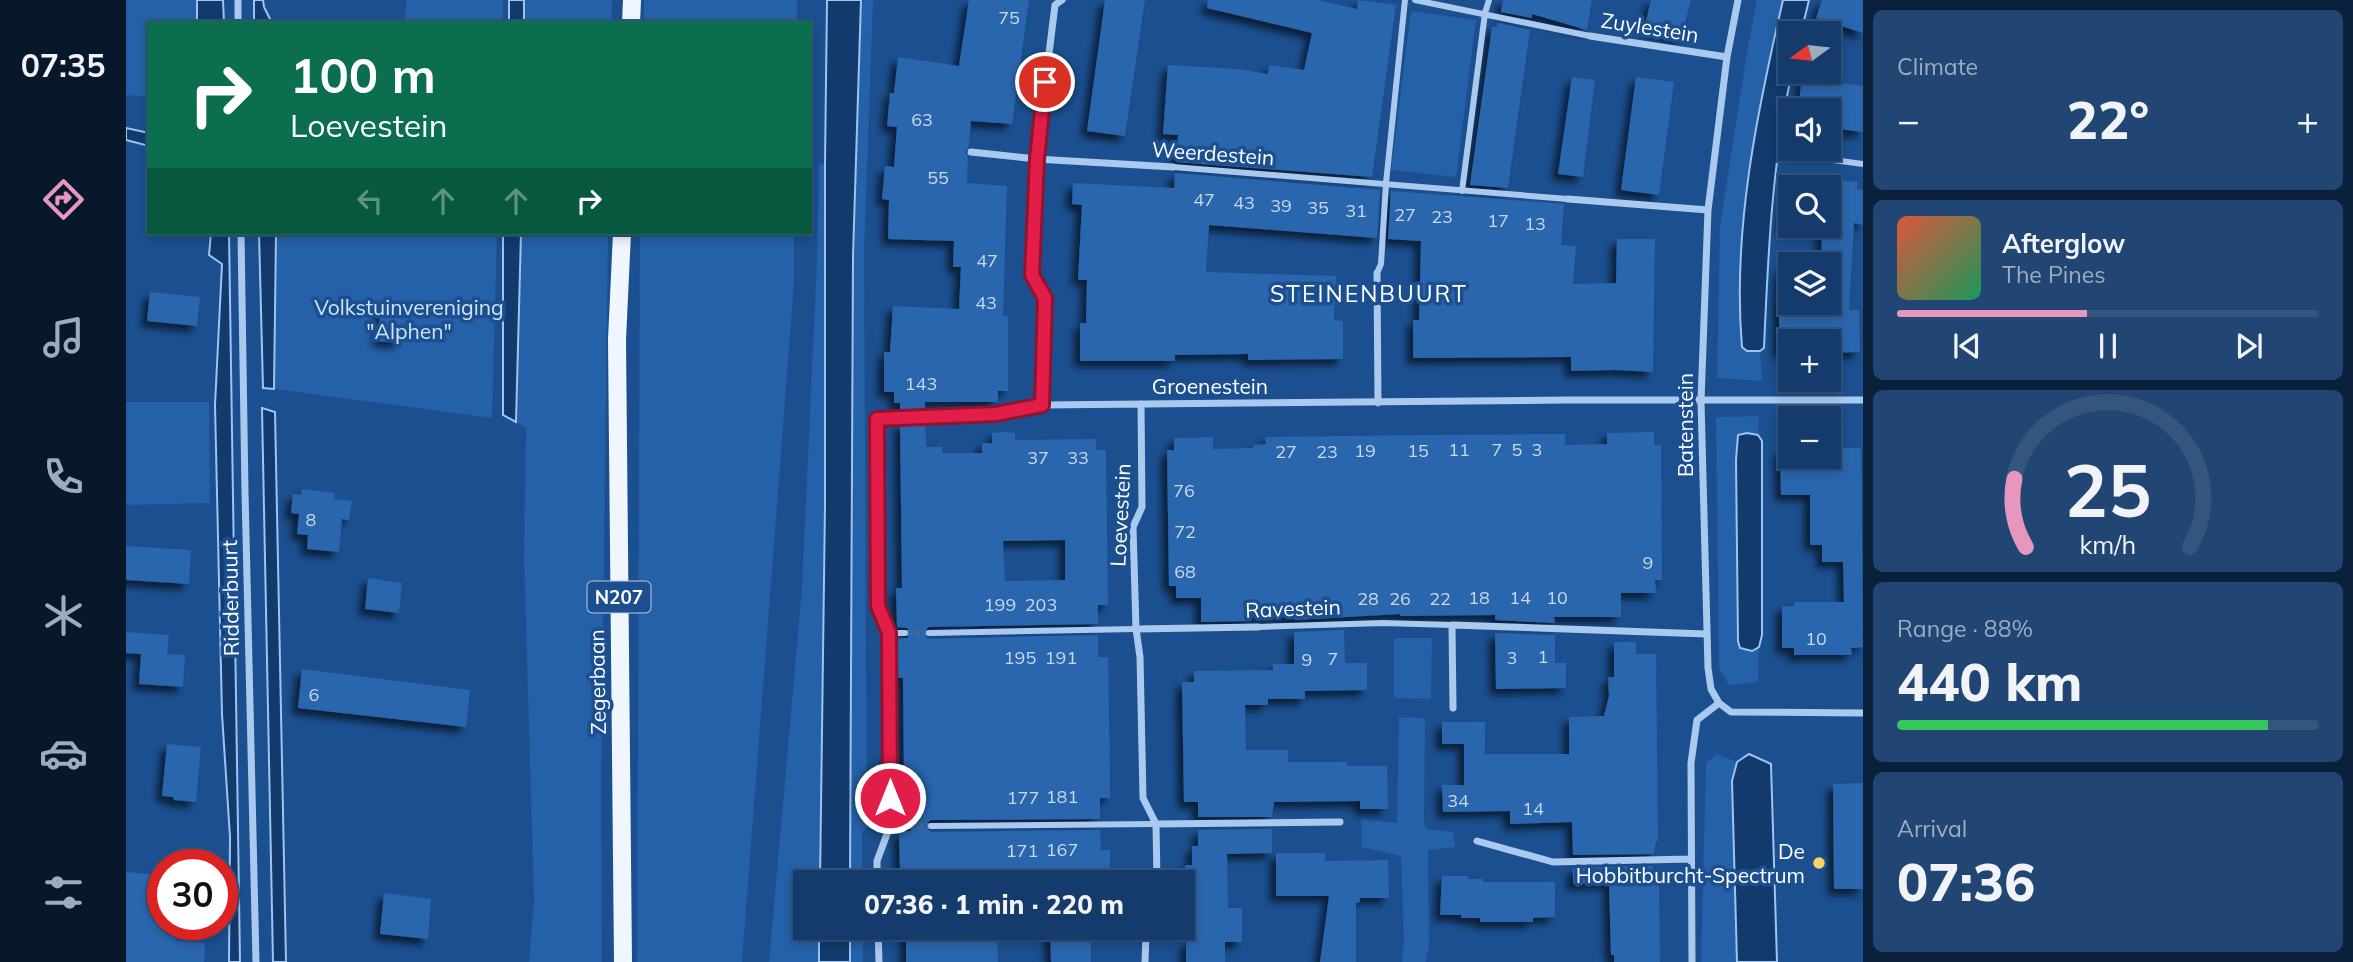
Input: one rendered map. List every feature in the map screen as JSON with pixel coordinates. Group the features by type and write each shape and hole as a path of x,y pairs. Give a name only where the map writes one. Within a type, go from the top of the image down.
{"main road":[{"path":"631,21 632,0"},
{"name":"Zegerbaan","path":"622,235 617,340 623,962"}],"street":[{"path":"238,0 238,21"},
{"path":"1042,405 1045,298 1032,275 1037,159 1055,5 1062,0"},
{"path":"1378,403 1377,273 1381,264 1386,183 1405,0"},
{"name":"Zuylestein","path":"1415,0 1590,36 1727,57"},
{"path":"1462,191 1485,13 1489,0"},
{"name":"Batenstein","path":"1719,703 1712,689 1706,634 1700,401 1708,210 1727,57 1738,0"},
{"path":"971,152 1037,159"},
{"name":"Weerdestein","path":"1037,159 1386,183 1708,210"},
{"path":"1841,161 1863,164"},
{"name":"Ridderbuurt","path":"241,235 256,962"},
{"name":"Groenestein","path":"889,633 878,606 877,419 996,414 1042,405 1863,400"},
{"name":"Loevestein","path":"1141,404 1142,507 1133,527 1136,629 1140,657 1143,798 1156,824 1157,870"},
{"name":"Ravestein","path":"1136,629 1383,623 1706,634"},
{"path":"1452,625 1453,708"},
{"path":"929,633 1136,629"},
{"path":"877,870 877,860 890,826 889,633 905,633"},
{"path":"1692,962 1691,763 1697,720 1719,703 1731,712 1863,713"},
{"path":"931,826 1340,822"},
{"path":"890,826 908,826"},
{"path":"1477,841 1553,862 1691,859"},
{"path":"878,940 879,962"},
{"path":"1145,962 1146,940"}],"green space":[{"path":"126,0 197,0 197,21 147,21 147,97 126,95"},
{"path":"406,0 503,0 503,21 405,21"},
{"path":"524,0 612,0 611,21 524,21"},
{"path":"644,0 797,0 797,21 644,21"},
{"path":"861,0 873,0 864,253 867,826 862,833 862,870 850,870 853,256"},
{"path":"1757,0 1783,0 1764,85 1749,172 1741,260 1742,347 1764,348 1760,351 1762,381 1717,378 1720,226"},
{"path":"1411,11 1476,20 1456,177 1391,170"},
{"path":"825,163 825,504 820,870 793,870 793,940 819,940 819,962 769,962 802,588 819,164"},
{"name":"Volkstuinvereniging \"Alphen\"","path":"276,235 497,235 492,418 274,389"},
{"path":"521,235 608,235 601,786 602,962 529,962 534,901 524,554 526,428 516,422"},
{"path":"640,235 794,235 794,283 742,962 637,962"},
{"path":"126,402 209,402 210,503 126,505"},
{"path":"1759,416 1758,435 1747,433 1738,436 1736,460 1738,641 1750,650 1759,647 1758,682 1729,685 1719,668 1716,417"},
{"path":"1394,638 1432,638 1431,699 1394,698"},
{"path":"1399,717 1425,718 1426,829 1453,832 1455,847 1428,850 1429,945 1426,962 1402,962 1404,939 1401,856 1362,847 1361,819 1397,823"},
{"path":"1717,754 1737,762 1732,782 1737,962 1701,962 1706,763"},
{"path":"850,940 863,940 863,962 850,962"}],"shaded area":[{"path":"197,0 223,0 224,21 197,21"},
{"path":"254,0 263,0 271,21 254,21"},
{"path":"509,0 524,0 524,21 509,21"},
{"path":"827,0 861,0 853,256 850,870 820,870 825,504"},
{"path":"1783,0 1809,0 1804,21 1778,21"},
{"path":"1778,22 1778,84 1790,84 1787,98 1778,98 1778,154 1769,244 1764,348 1760,351 1747,351 1742,347 1741,260 1749,172"},
{"path":"126,128 147,133 147,145 126,140"},
{"path":"211,235 229,235 240,962 229,962 229,940 238,940 238,849 230,849 222,714 215,405 222,264 209,255"},
{"path":"259,235 276,235 274,389 263,388"},
{"path":"503,235 521,235 516,422 503,415"},
{"path":"262,408 275,412 286,962 273,962"},
{"path":"1738,435 1758,435 1762,441 1762,635 1759,647 1752,651 1740,648 1738,641 1736,460"},
{"path":"1749,754 1771,764 1777,962 1737,962 1732,781 1737,762"},
{"path":"819,940 850,940 850,962 819,962"}],"building":[{"path":"969,0 1029,0 1012,124 971,121 969,146 965,152 968,157 967,183 1007,186 1003,316 1008,316 1008,391 998,391 998,402 925,402 925,411 900,412 900,403 894,403 894,392 884,392 884,352 890,352 893,306 959,309 961,267 953,267 954,241 888,239 889,200 882,199 885,166 894,167 897,127 887,126 890,93 894,93 898,57 959,66"},
{"path":"1105,0 1145,0 1125,136 1087,131"},
{"path":"1208,0 1318,0 1357,9 1358,0 1396,5 1372,177 1176,162 1178,135 1163,134 1168,65 1238,69 1268,74 1269,65 1304,70 1312,33 1207,8"},
{"path":"1503,0 1592,0 1587,30 1532,14 1532,18 1501,12"},
{"path":"1651,0 1691,0 1681,39 1644,29"},
{"path":"1822,0 1863,0 1863,33 1841,26 1841,21 1816,18"},
{"path":"1498,23 1530,30 1508,188 1470,185 1492,27 1497,27"},
{"path":"1572,77 1595,80 1583,177 1558,174"},
{"path":"1636,77 1674,82 1659,195 1621,190"},
{"path":"1841,83 1863,86 1863,132 1841,129 1841,98 1800,98 1801,84"},
{"path":"1175,173 1380,190 1377,238 1209,225 1206,272 1336,276 1334,320 1343,321 1343,359 1248,360 1248,354 1175,355 1175,361 1080,361 1080,323 1086,323 1087,280 1078,280 1082,205 1072,204 1073,183 1174,188"},
{"path":"1841,180 1858,182 1857,189 1863,190 1863,225 1854,223 1849,310 1859,310 1860,352 1841,353 1841,329 1779,329 1779,315 1841,315 1841,252 1821,252 1822,238 1841,238"},
{"path":"1391,191 1564,204 1561,245 1576,246 1573,284 1616,283 1617,239 1655,239 1653,372 1571,371 1571,357 1413,358 1413,320 1419,320 1421,241 1388,239"},
{"path":"150,292 200,297 197,326 147,321"},
{"path":"381,303 404,305 400,343 378,341"},
{"path":"925,423 926,447 942,447 942,453 982,453 982,443 992,443 992,433 1004,432 1015,433 1015,440 1096,439 1096,450 1106,450 1108,605 1098,605 1098,624 929,627 923,632 929,639 1098,635 1098,657 1108,657 1110,775 1110,798 1100,798 1100,819 931,820 925,827 931,832 1100,830 1101,850 1110,850 1110,870 900,870 899,832 910,831 914,827 910,821 898,820 898,781 904,781 903,678 897,678 897,639 907,638 911,634 907,628 897,627 896,588 902,588 900,424","holes":["1065,540 1065,580 1005,581 1003,541"]},
{"path":"1654,432 1654,445 1661,445 1662,580 1655,580 1656,593 1621,593 1621,617 1554,617 1555,623 1495,620 1495,615 1400,614 1294,620 1294,617 1251,617 1251,621 1201,622 1201,598 1176,598 1176,586 1169,586 1167,450 1174,450 1174,438 1213,437 1213,449 1253,448 1253,445 1266,444 1265,437 1565,434 1565,445 1607,444 1607,433"},
{"path":"1841,448 1861,448 1863,647 1851,648 1852,655 1794,655 1794,648 1782,648 1782,606 1794,606 1794,602 1844,602 1843,562 1822,562 1822,545 1810,545 1810,495 1781,495 1780,469 1841,469"},
{"path":"302,489 335,493 334,499 352,501 349,520 342,519 339,552 307,549 308,535 297,534 299,514 291,513 293,494 301,495"},
{"path":"126,546 191,550 189,584 126,580"},
{"path":"368,578 402,583 399,613 365,609"},
{"path":"1344,630 1345,663 1367,663 1367,690 1305,691 1305,699 1268,699 1268,705 1245,705 1246,750 1288,750 1288,762 1347,762 1347,766 1387,766 1388,809 1360,809 1360,801 1274,802 1272,817 1198,817 1198,802 1184,802 1182,682 1194,682 1194,671 1273,670 1273,664 1294,664 1294,632"},
{"path":"126,632 169,635 167,654 185,655 183,687 139,684 141,654 126,653"},
{"path":"1495,633 1555,635 1555,663 1566,663 1566,688 1496,689"},
{"path":"1614,642 1636,642 1636,654 1656,654 1658,841 1654,854 1573,855 1572,822 1510,824 1510,811 1443,812 1442,785 1464,785 1464,744 1442,744 1442,722 1485,722 1485,754 1569,754 1569,717 1604,716 1609,696 1608,677 1614,677"},
{"path":"302,669 470,690 466,727 298,708"},
{"path":"167,744 201,747 196,802 162,796"},
{"path":"1863,783 1863,889 1834,889 1833,784"},
{"path":"1272,829 1272,853 1227,854 1228,908 1242,908 1242,942 1225,942 1225,962 1186,962 1186,942 1195,940 1195,870 1185,870 1185,865 1192,865 1192,846 1198,846 1198,830"},
{"path":"1276,853 1325,853 1325,861 1388,860 1389,898 1360,898 1359,903 1356,903 1356,962 1320,962 1329,896 1276,896"},
{"path":"1653,866 1651,883 1659,883 1660,962 1614,962 1614,955 1611,955 1609,883 1573,884 1573,868"},
{"path":"126,872 147,874 147,940 205,943 204,962 126,962"},
{"path":"1442,876 1468,876 1468,879 1483,879 1483,882 1555,882 1555,917 1533,918 1533,922 1480,922 1480,918 1440,915"},
{"path":"384,893 431,899 428,939 380,934"},
{"path":"906,940 997,940 998,962 906,962"},
{"path":"1050,940 1091,940 1091,962 1051,962"}],"tunnel":[{"path":"905,633 929,633"},
{"path":"908,826 931,826"}],"place":[{"name":"De Hobbitburcht-Spectrum","path":"1819,863"}],"district":[{"name":"STEINENBUURT","path":"1369,293"}],"route":[{"path":"890,798 889,633 878,606 877,419 996,414 1042,405 1045,298 1032,275 1037,159 1045,82"}]}
